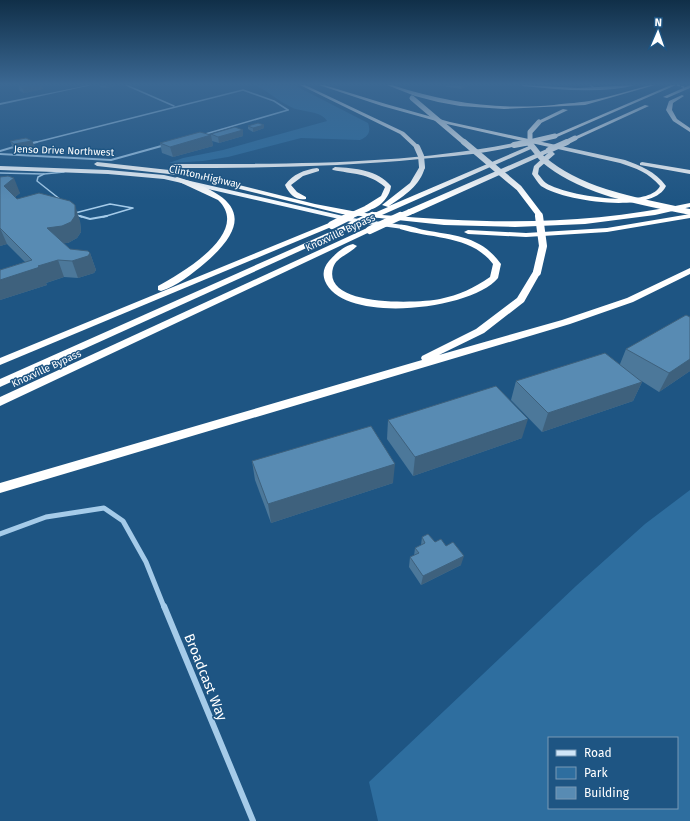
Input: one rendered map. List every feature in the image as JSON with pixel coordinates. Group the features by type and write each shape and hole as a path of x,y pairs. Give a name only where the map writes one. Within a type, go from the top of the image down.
{"highway":[{"path":"382,123 402,133 417,147 421,156 422,167 420,177 413,186 385,209"},
{"path":"399,371 480,331 521,300 537,272 543,246 538,213 519,188 442,123"},
{"path":"453,123 504,136 572,150 690,172"},
{"path":"474,123 624,155"},
{"path":"538,123 530,132 530,144 544,159 565,174 606,191 652,204 690,212"},
{"name":"Knoxville Bypass","path":"0,383 351,226 385,209 586,123"},
{"name":"Knoxville Bypass","path":"0,402 370,230 607,123"},
{"path":"680,123 690,130"},
{"path":"0,160 97,164 236,166 310,164 456,154 514,145 557,136"},
{"path":"549,150 552,154 536,167 535,174 543,183 557,191 576,197 600,200 639,198 657,194 663,186 660,180 650,172 634,165 572,150"},
{"path":"639,158 690,167"},
{"path":"97,164 186,174 319,207 353,213 441,223 520,226 596,222 659,212 690,205"},
{"name":"Clinton Highway","path":"0,168 134,174 177,179 352,220 403,227"},
{"path":"0,362 332,225 382,200 387,193 388,186 380,179 366,173 346,170 315,170 303,173 296,177 288,185 294,194 302,198 346,209 353,213"},
{"path":"90,324 164,286 201,263 220,244 231,228 232,217 227,204 212,192 177,179"},
{"path":"403,227 526,235 607,230 690,216"},
{"path":"370,230 358,244 340,253 328,267 327,275 330,284 339,292 350,297 384,304 419,304 440,302 473,292 494,278 497,264 486,250 460,239 414,232 403,227"},
{"path":"0,488 506,340 623,303 690,271"}],"street":[{"path":"0,152 109,123"},
{"path":"196,136 241,123"},
{"name":"Jenso Drive Northwest","path":"0,152 111,160 166,145"},
{"name":"Broadcast Way","path":"0,534 46,517 104,508 123,521 146,562 252,821"}],"lane":[{"path":"0,173 44,174 81,171"},
{"path":"44,174 38,177 37,181 64,202"},
{"path":"110,203 120,203 133,208 98,218 87,219 74,213 110,203"}],"green space":[{"path":"319,123 368,123 369,128 365,137 360,140 301,138 228,157 203,161 169,163 183,158 223,150"},
{"path":"690,490 690,821 378,821 369,782 576,586 645,524"}],"building":[{"path":"257,123 264,125 253,128 248,126"},
{"path":"235,127 243,130 218,137 211,134"},
{"path":"200,132 211,135 170,147 160,143"},
{"path":"26,138 32,141 14,144 10,141"},
{"path":"8,176 14,178 4,186 17,199 39,193 70,201 75,205 75,216 71,222 62,226 47,228 70,249 88,251 90,253 88,256 72,261 58,260 0,280 0,270 32,260 0,228 0,177"},
{"path":"686,315 690,317 690,359 669,373 626,349"},
{"path":"605,353 642,382 548,413 516,381"},
{"path":"496,386 528,419 415,457 388,420"},
{"path":"371,426 395,464 268,504 252,461"},
{"path":"428,534 435,542 441,539 446,546 453,542 464,556 423,576 410,557 419,553 415,548 425,543 422,537"}]}
